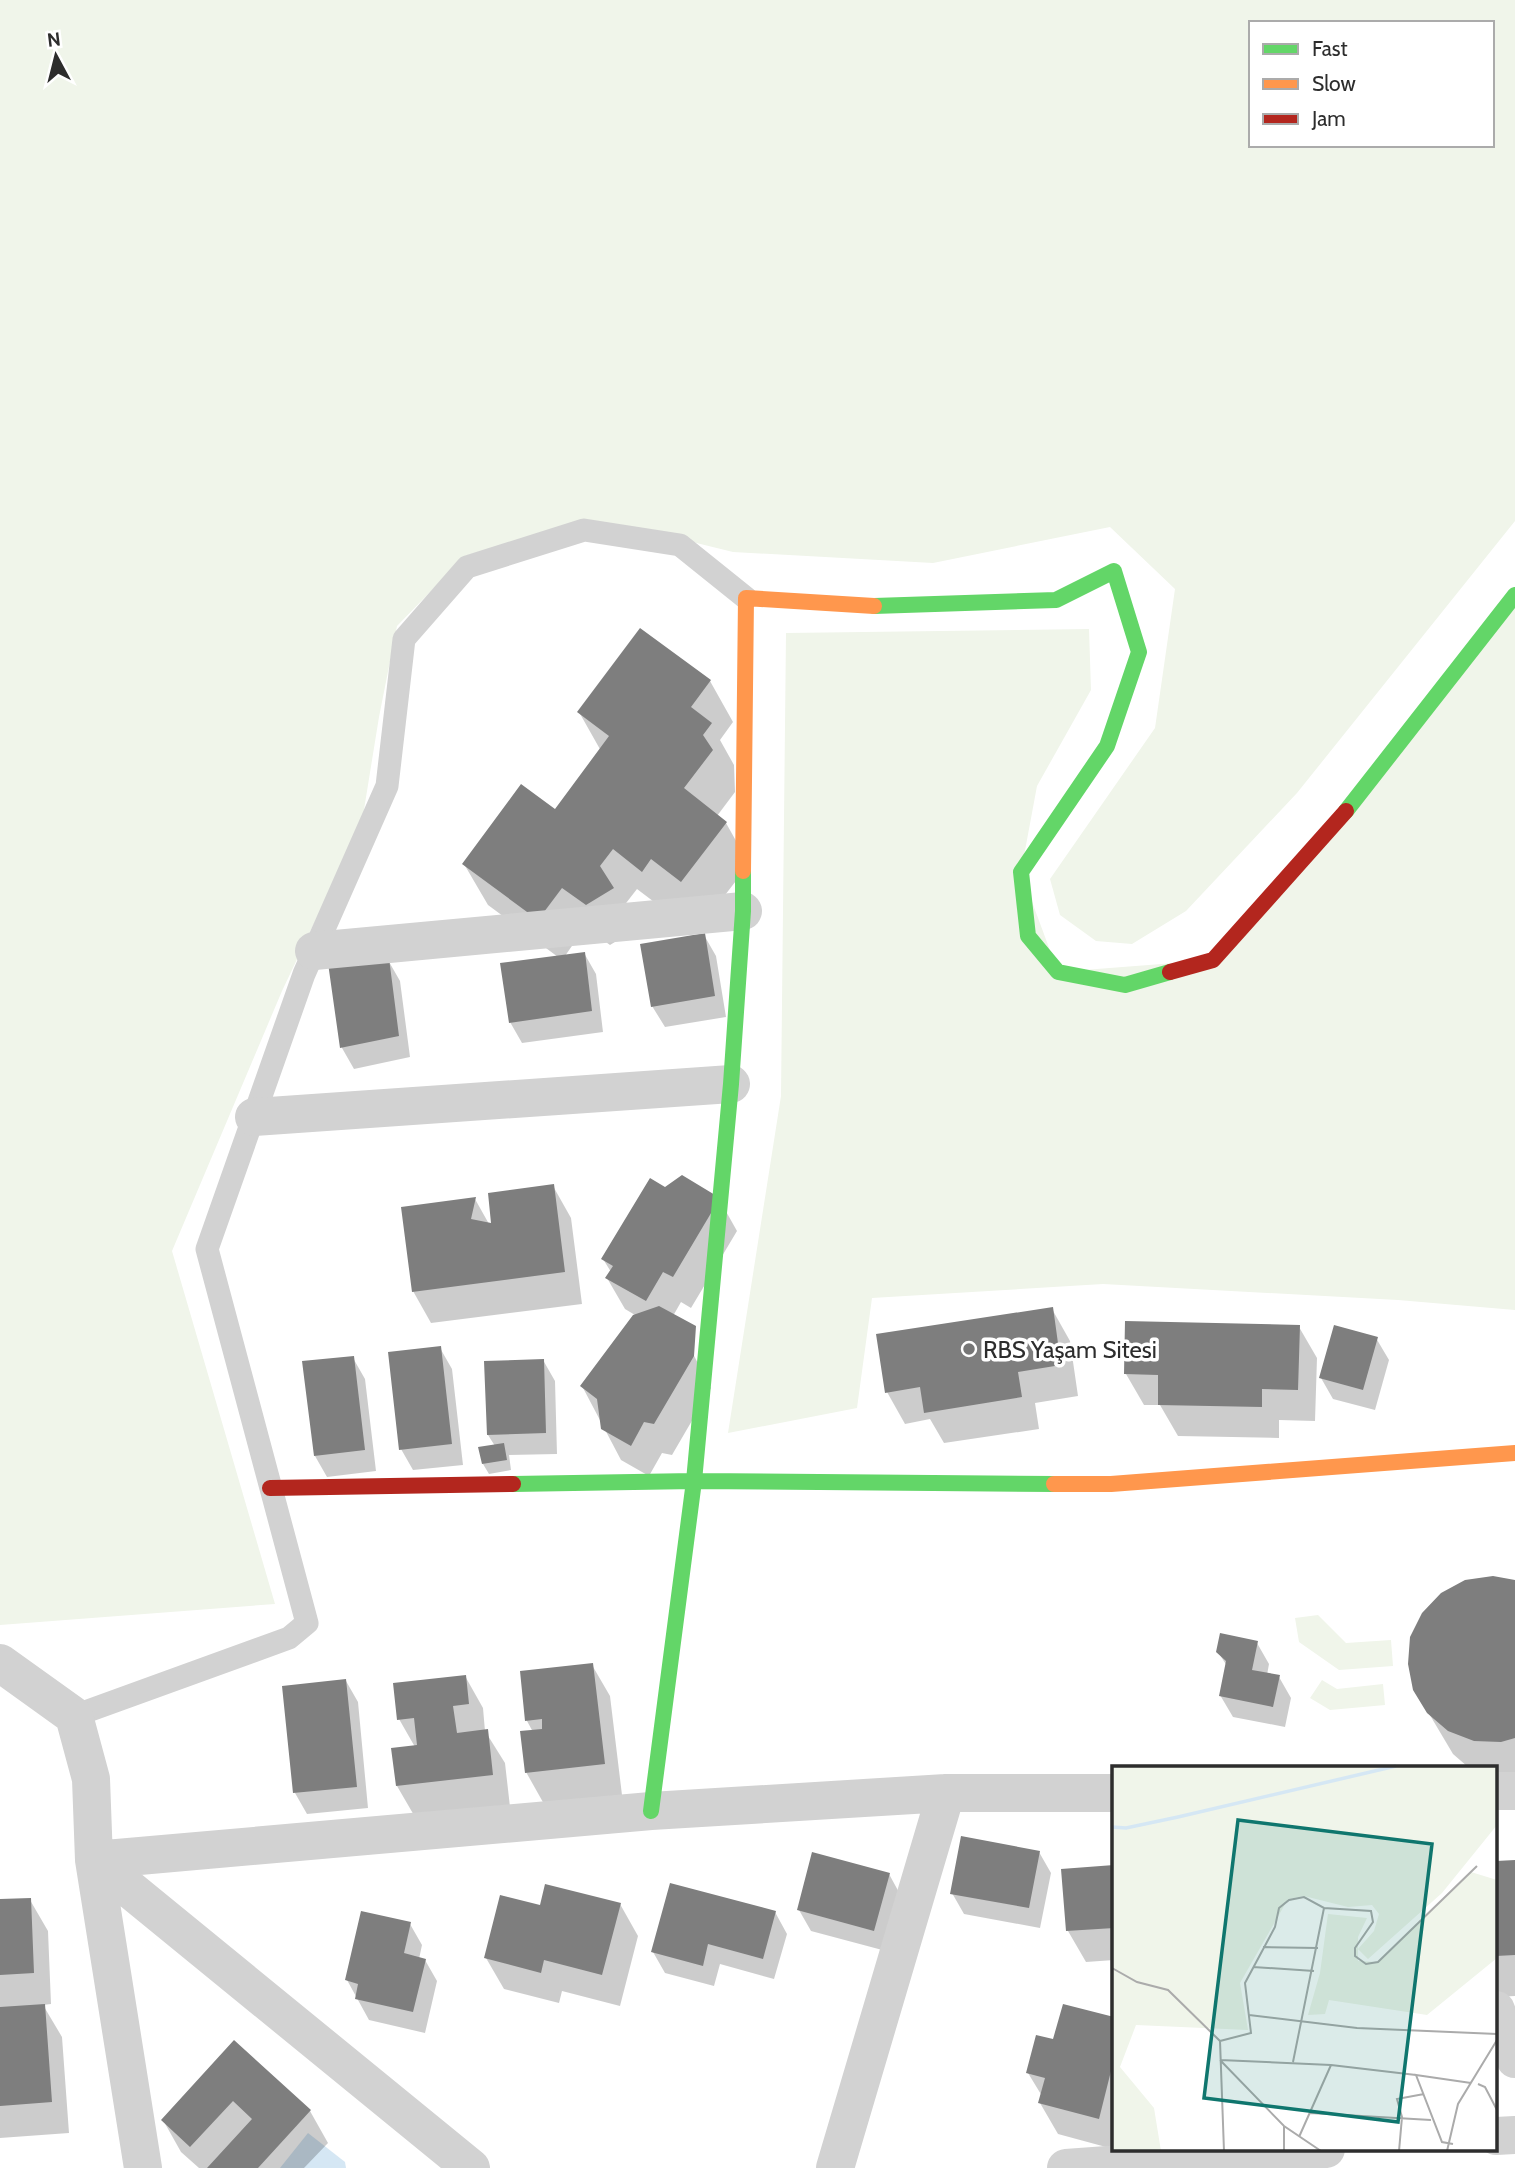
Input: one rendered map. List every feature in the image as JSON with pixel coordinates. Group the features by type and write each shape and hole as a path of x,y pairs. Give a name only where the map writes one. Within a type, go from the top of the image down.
{"street":[{"path":"651,1811 694,1481 731,1084 743,911 746,598 883,607 1056,600 1114,571 1139,652 1107,746 1021,872 1028,936 1058,972 1125,985 1213,960 1334,826 1515,595"},
{"path":"314,951 743,911"},
{"path":"254,1117 731,1084"},
{"path":"270,1488 694,1481 1111,1484 1515,1453"},
{"path":"0,1663 74,1716 91,1779 94,1860 143,2168"},
{"path":"835,2168 946,1793"},
{"path":"94,1860 651,1811 946,1793 1112,1793"},
{"path":"94,1860 471,2168"},
{"path":"1498,1996 1515,1990"},
{"path":"1498,2015 1515,2059"},
{"path":"1066,2168 1312,2150"}],"lane":[{"path":"74,1716 289,1638 307,1623 207,1249 314,951 387,786 404,639 467,567 584,530 680,545 746,598"}],"shaded area":[{"path":"0,0 1515,0 1515,521 1297,793 1186,911 1132,944 1096,941 1060,915 1050,879 1155,728 1175,589 1110,527 933,563 733,552 668,536 583,521 465,556 397,626 362,822 282,991 172,1251 275,1604 0,1625"},
{"path":"1515,595 1515,1310 1398,1300 1103,1284 872,1298 857,1408 728,1433 781,1096 786,633 1089,629 1091,690 1037,786 1021,872 1058,972 1213,960"},
{"path":"1318,1615 1346,1643 1391,1640 1393,1666 1339,1670 1299,1642 1295,1618"},
{"path":"1322,1680 1337,1689 1383,1684 1385,1705 1330,1710 1310,1698"}],"water":[{"path":"308,2133 345,2162 346,2168 280,2168"}],"building":[{"path":"640,628 711,680 691,707 712,723 703,735 713,750 684,788 727,822 681,882 651,859 642,872 613,849 600,866 614,888 586,905 562,888 538,920 462,864 521,784 555,809 609,736 577,712"},
{"path":"705,933 715,996 651,1007 640,944"},
{"path":"585,952 592,1011 509,1023 500,963"},
{"path":"389,958 399,1036 340,1048 328,963"},
{"path":"682,1175 720,1198 673,1277 663,1272 646,1301 605,1278 613,1266 601,1259 650,1178 665,1187"},
{"path":"554,1184 565,1272 412,1292 401,1207 476,1197 471,1219 491,1223 488,1193"},
{"path":"659,1306 696,1326 694,1356 654,1424 644,1422 631,1446 601,1429 597,1399 580,1386 633,1315"},
{"name":"RBS Yaşam Sitesi","path":"1053,1307 1061,1365 1018,1372 1022,1397 924,1413 920,1387 885,1393 876,1334"},
{"name":"RBS Yaşam Sitesi","path":"1125,1321 1300,1325 1298,1390 1262,1389 1262,1407 1158,1405 1158,1375 1124,1374"},
{"path":"1334,1325 1378,1337 1363,1390 1319,1378"},
{"path":"441,1346 452,1444 399,1450 388,1352"},
{"path":"354,1356 365,1450 314,1456 302,1361"},
{"path":"544,1359 546,1433 487,1435 484,1361"},
{"path":"504,1443 507,1460 482,1464 478,1447"},
{"path":"1493,1576 1515,1580 1515,1738 1501,1742 1474,1741 1448,1731 1427,1713 1413,1690 1408,1664 1410,1637 1422,1613 1441,1593 1465,1580"},
{"path":"1220,1633 1258,1641 1252,1670 1280,1675 1273,1707 1219,1696 1226,1661 1216,1652"},
{"path":"593,1663 605,1764 525,1773 520,1731 542,1729 542,1719 525,1721 520,1671"},
{"path":"466,1675 469,1704 453,1706 457,1733 488,1729 493,1775 396,1786 391,1748 417,1745 414,1718 397,1720 393,1683"},
{"path":"346,1679 357,1787 293,1793 282,1686"},
{"path":"961,1836 1040,1851 1029,1908 950,1894"},
{"path":"812,1852 890,1873 874,1931 797,1910"},
{"path":"1515,1860 1515,1955 1498,1956 1498,1861"},
{"path":"1112,1865 1112,1928 1066,1931 1061,1869"},
{"path":"670,1883 776,1911 763,1959 708,1944 703,1966 651,1952"},
{"path":"545,1884 621,1903 602,1975 544,1960 541,1973 484,1958 500,1895 540,1905"},
{"path":"31,1898 34,1973 0,1975 0,1899"},
{"path":"361,1911 411,1922 404,1953 426,1959 413,2012 355,1999 358,1984 345,1980"},
{"path":"45,2004 52,2102 0,2106 0,2007"},
{"path":"1063,2004 1112,2016 1112,2067 1099,2119 1038,2103 1045,2078 1026,2073 1036,2035 1053,2039"},
{"path":"234,2040 311,2110 258,2168 207,2168 252,2119 233,2101 190,2147 161,2120"}],"traffic: fast":[{"path":"874,606 1056,600 1114,571 1139,652 1107,746 1021,872 1028,936 1058,972 1125,985 1170,972"},
{"path":"1346,811 1515,595"},
{"path":"651,1811 694,1481 731,1084 743,911 743,871"},
{"path":"513,1484 694,1481 1054,1484"}],"traffic: slow":[{"path":"743,871 746,598 874,606"},
{"path":"1054,1484 1111,1484 1515,1453"}],"traffic: jam":[{"path":"1170,972 1213,960 1346,811"},
{"path":"270,1488 513,1484"}],"place":[{"name":"RBS Yaşam Sitesi","path":"969,1349"}]}
